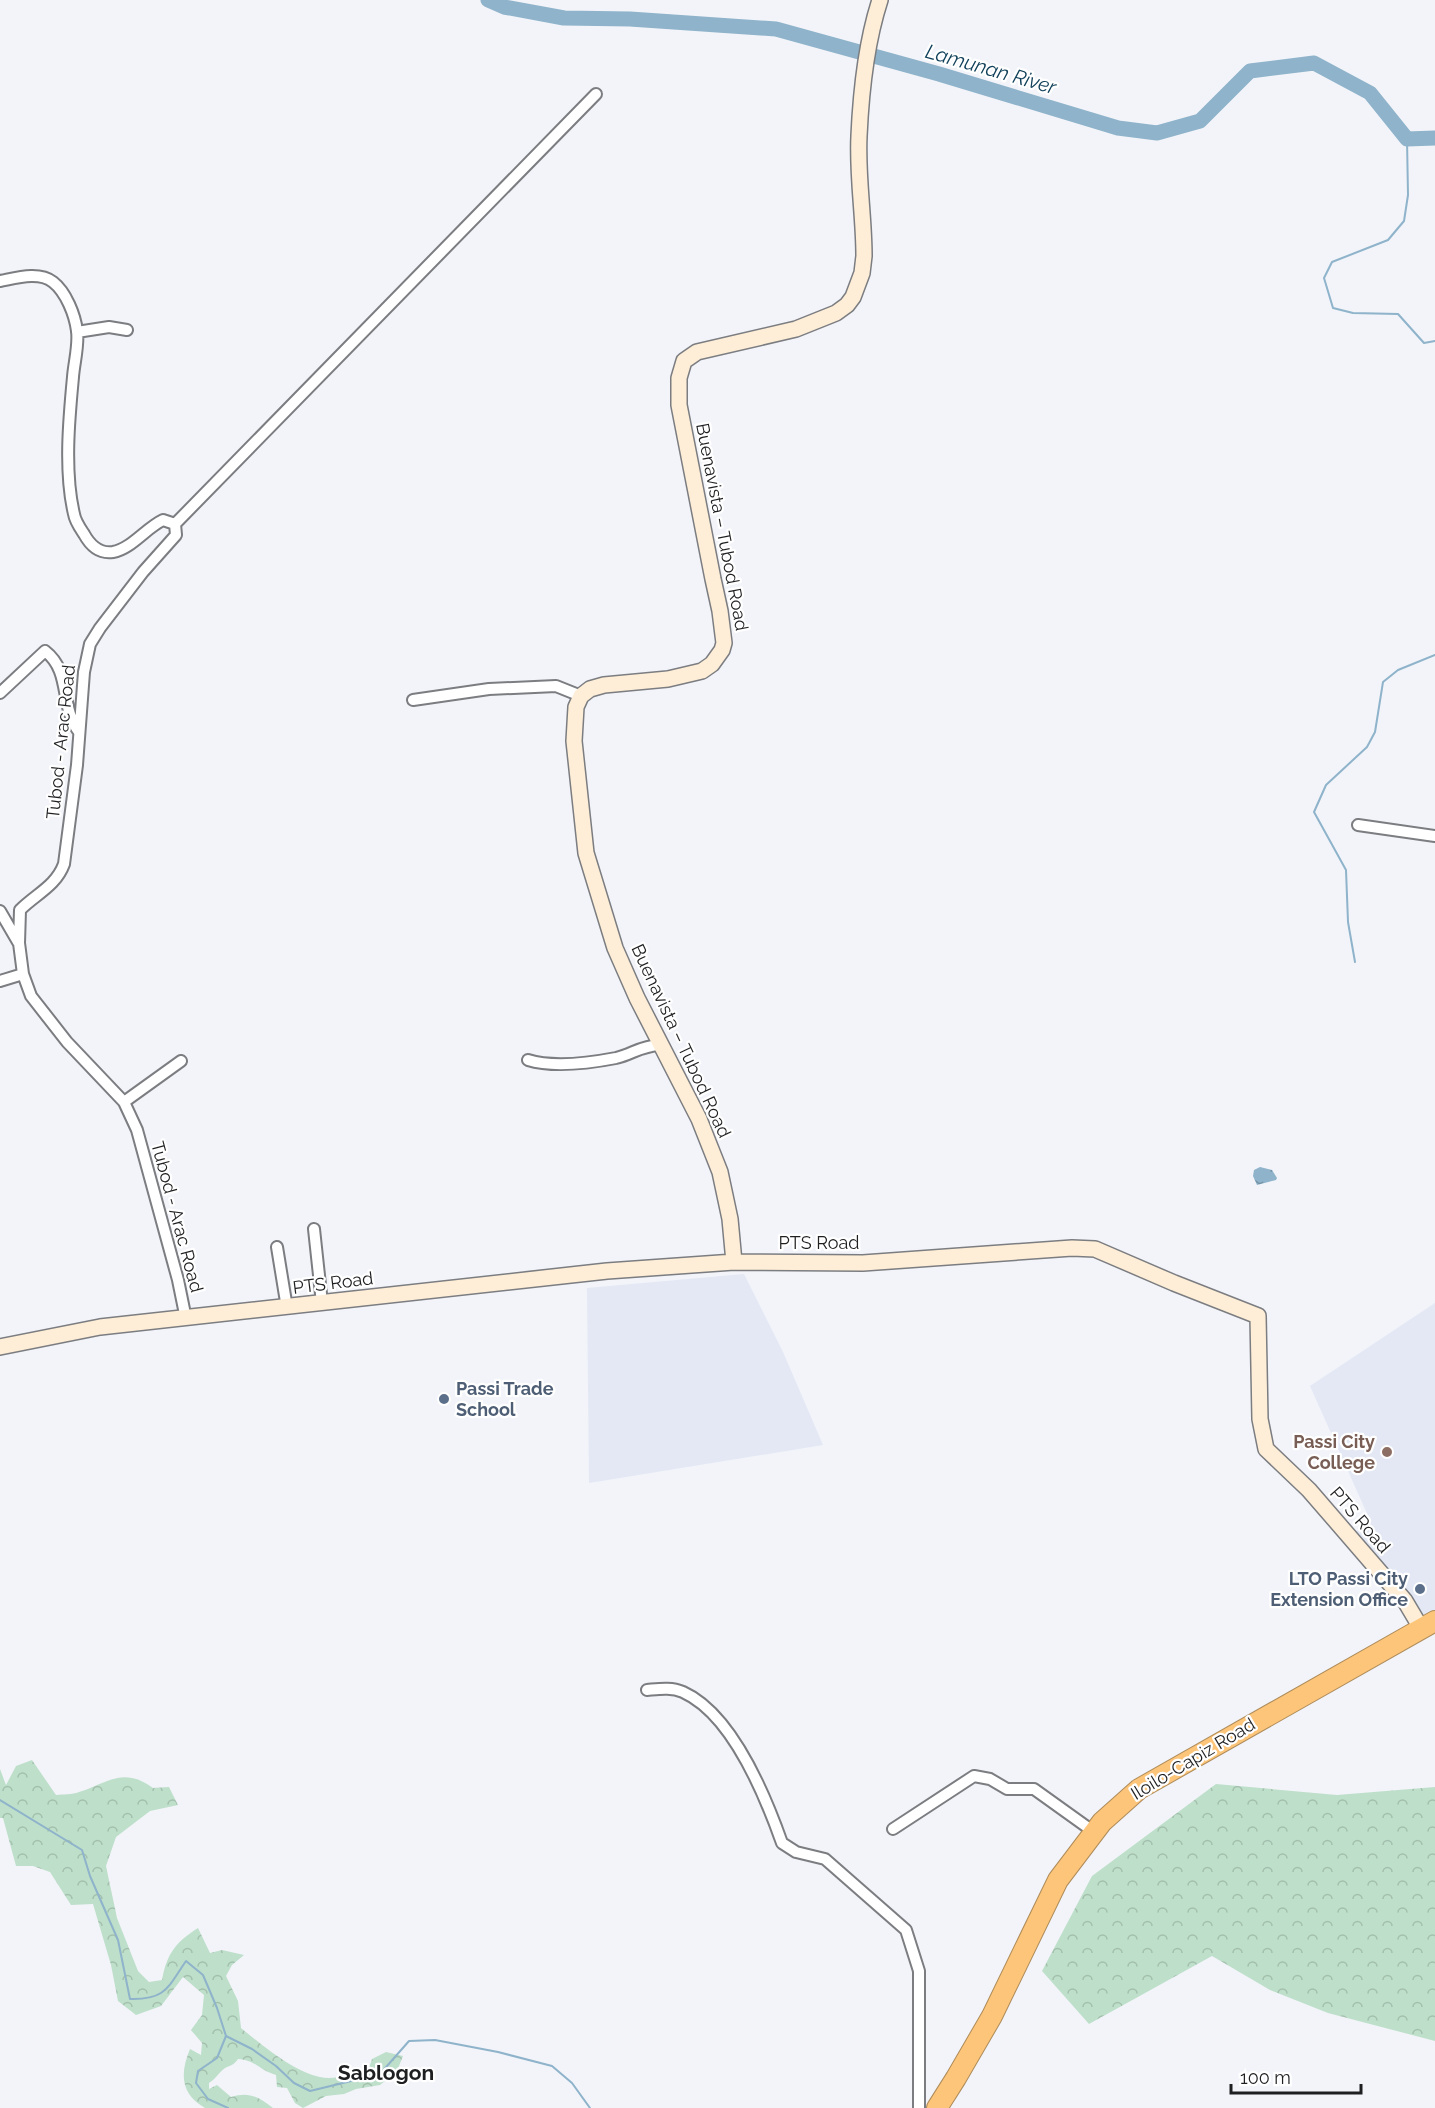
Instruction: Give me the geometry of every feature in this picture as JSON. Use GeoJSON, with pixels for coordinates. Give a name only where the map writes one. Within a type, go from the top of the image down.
{"type":"FeatureCollection","features":[{"type":"Feature","properties":{"kind":"highway","name":"Iloilo-Capiz Road"},"geometry":{"type":"LineString","coordinates":[[937,2108],[992,2016],[1058,1880],[1102,1822],[1139,1789],[1428,1625]]}},
{"type":"Feature","properties":{"kind":"main road","name":"Buenavista – Tubod Road"},"geometry":{"type":"LineString","coordinates":[[734,1262],[730,1219],[720,1172],[699,1119],[660,1045],[615,948],[586,853],[574,741],[576,707],[581,696],[590,689],[604,684],[688,675],[702,671],[712,664],[722,650],[724,643],[720,611],[679,405],[680,368],[684,361],[697,352],[767,336],[817,321],[841,309],[853,297],[862,273],[864,256],[859,137],[866,64],[879,2]]}},
{"type":"Feature","properties":{"kind":"main road","name":"PTS Road"},"geometry":{"type":"LineString","coordinates":[[0,1347],[100,1327],[607,1271],[734,1262],[863,1263],[1072,1248],[1095,1249],[1258,1316],[1260,1419],[1266,1449],[1309,1490],[1428,1625]]}},
{"type":"Feature","properties":{"kind":"street","name":"Tubod - Arac Road"},"geometry":{"type":"LineString","coordinates":[[186,1319],[142,1144],[130,1114],[123,1102],[67,1042],[31,996],[23,974],[19,943],[20,910],[50,886],[64,864],[77,765],[84,672],[90,644],[143,572],[176,535],[175,524],[596,94]]}},
{"type":"Feature","properties":{"kind":"street"},"geometry":{"type":"LineString","coordinates":[[0,281],[33,276],[52,281],[62,292],[77,332],[69,436],[69,488],[74,516],[89,543],[101,552],[114,552],[127,545],[152,525],[163,520],[175,524]]}},
{"type":"Feature","properties":{"kind":"street"},"geometry":{"type":"LineString","coordinates":[[77,332],[109,327],[127,330]]}},
{"type":"Feature","properties":{"kind":"street"},"geometry":{"type":"LineString","coordinates":[[0,693],[45,651],[60,667],[69,714],[79,732]]}},
{"type":"Feature","properties":{"kind":"street"},"geometry":{"type":"LineString","coordinates":[[413,700],[489,689],[556,686],[581,696]]}},
{"type":"Feature","properties":{"kind":"street"},"geometry":{"type":"LineString","coordinates":[[1358,825],[1435,836]]}},
{"type":"Feature","properties":{"kind":"street"},"geometry":{"type":"LineString","coordinates":[[0,911],[19,943]]}},
{"type":"Feature","properties":{"kind":"street"},"geometry":{"type":"LineString","coordinates":[[0,981],[23,974]]}},
{"type":"Feature","properties":{"kind":"street"},"geometry":{"type":"LineString","coordinates":[[528,1060],[556,1065],[617,1058],[644,1046],[660,1045]]}},
{"type":"Feature","properties":{"kind":"street"},"geometry":{"type":"LineString","coordinates":[[123,1102],[182,1061]]}},
{"type":"Feature","properties":{"kind":"street"},"geometry":{"type":"LineString","coordinates":[[314,1229],[322,1303]]}},
{"type":"Feature","properties":{"kind":"street"},"geometry":{"type":"LineString","coordinates":[[278,1247],[287,1308]]}},
{"type":"Feature","properties":{"kind":"street"},"geometry":{"type":"LineString","coordinates":[[647,1690],[667,1688],[683,1692],[700,1704],[728,1730],[765,1802],[782,1843],[796,1852],[825,1859],[906,1930],[918,1971],[919,2108]]}},
{"type":"Feature","properties":{"kind":"street"},"geometry":{"type":"LineString","coordinates":[[893,1829],[974,1776],[990,1779],[1007,1789],[1034,1789],[1094,1832]]}},
{"type":"Feature","properties":{"kind":"shaded area"},"geometry":{"type":"Polygon","coordinates":[[[744,1274],[783,1352],[823,1445],[589,1483],[587,1288],[744,1274]]]}},
{"type":"Feature","properties":{"kind":"shaded area","name":"Passi City College"},"geometry":{"type":"Polygon","coordinates":[[[1435,1303],[1435,1619],[1427,1622],[1354,1534],[1369,1518],[1310,1386],[1435,1303]]]}},
{"type":"Feature","properties":{"kind":"green space"},"geometry":{"type":"Polygon","coordinates":[[[32,1760],[56,1795],[76,1793],[124,1777],[142,1781],[153,1788],[169,1787],[178,1805],[150,1811],[116,1837],[106,1866],[117,1918],[138,1971],[149,1982],[162,1980],[170,1955],[178,1943],[198,1928],[210,1953],[222,1950],[244,1955],[232,1965],[226,1976],[238,2001],[241,2028],[270,2051],[294,2067],[318,2077],[339,2077],[369,2068],[372,2059],[386,2052],[403,2056],[397,2071],[380,2085],[326,2096],[303,2108],[295,2103],[287,2088],[277,2087],[276,2075],[249,2061],[238,2059],[209,2083],[209,2089],[217,2085],[231,2097],[254,2096],[273,2108],[205,2108],[197,2102],[187,2090],[184,2075],[190,2049],[201,2055],[202,2043],[191,2030],[202,2015],[204,1995],[183,1977],[161,2006],[136,2015],[118,2001],[111,1965],[93,1904],[71,1905],[50,1872],[33,1866],[16,1866],[3,1818],[0,1818],[0,1769],[6,1785],[16,1766],[32,1760]]]}},
{"type":"Feature","properties":{"kind":"green space"},"geometry":{"type":"Polygon","coordinates":[[[1216,1784],[1337,1795],[1435,1787],[1435,2041],[1328,2013],[1270,1990],[1212,1956],[1089,2024],[1042,1971],[1092,1876],[1216,1784]]]}},
{"type":"Feature","properties":{"kind":"water"},"geometry":{"type":"Polygon","coordinates":[[[1260,1167],[1272,1170],[1276,1180],[1257,1185],[1253,1176],[1254,1170],[1260,1167]]]}},
{"type":"Feature","properties":{"kind":"waterway","name":"Lamunan River"},"geometry":{"type":"LineString","coordinates":[[488,0],[504,7],[564,18],[630,19],[776,29],[939,74],[1118,128],[1157,133],[1200,121],[1250,71],[1314,63],[1370,93],[1407,139],[1435,138]]}},
{"type":"Feature","properties":{"kind":"waterway"},"geometry":{"type":"LineString","coordinates":[[1407,139],[1408,195],[1404,221],[1388,240],[1332,262],[1324,278],[1333,308],[1353,313],[1398,314],[1424,343],[1435,341]]}},
{"type":"Feature","properties":{"kind":"waterway"},"geometry":{"type":"LineString","coordinates":[[1355,962],[1348,922],[1346,870],[1314,812],[1326,785],[1367,747],[1375,732],[1383,682],[1398,670],[1435,655]]}},
{"type":"Feature","properties":{"kind":"waterway"},"geometry":{"type":"LineString","coordinates":[[0,1800],[82,1850],[90,1876],[118,1940],[130,1999],[151,1997],[165,1990],[186,1961],[203,1975],[226,2036],[217,2058],[198,2071],[196,2083],[208,2099],[228,2108]]}},
{"type":"Feature","properties":{"kind":"waterway"},"geometry":{"type":"LineString","coordinates":[[226,2036],[252,2049],[276,2066],[294,2083],[310,2091],[380,2074],[409,2041],[435,2040],[498,2052],[552,2066],[572,2083],[590,2108]]}},
{"type":"Feature","properties":{"kind":"place","name":"Passi Trade School"},"geometry":{"type":"Point","coordinates":[444,1399]}},
{"type":"Feature","properties":{"kind":"place","name":"Passi City College"},"geometry":{"type":"Point","coordinates":[1387,1452]}},
{"type":"Feature","properties":{"kind":"place","name":"LTO Passi City Extension Office"},"geometry":{"type":"Point","coordinates":[1420,1589]}},
{"type":"Feature","properties":{"kind":"district","name":"Sablogon"},"geometry":{"type":"Point","coordinates":[386,2073]}}]}
